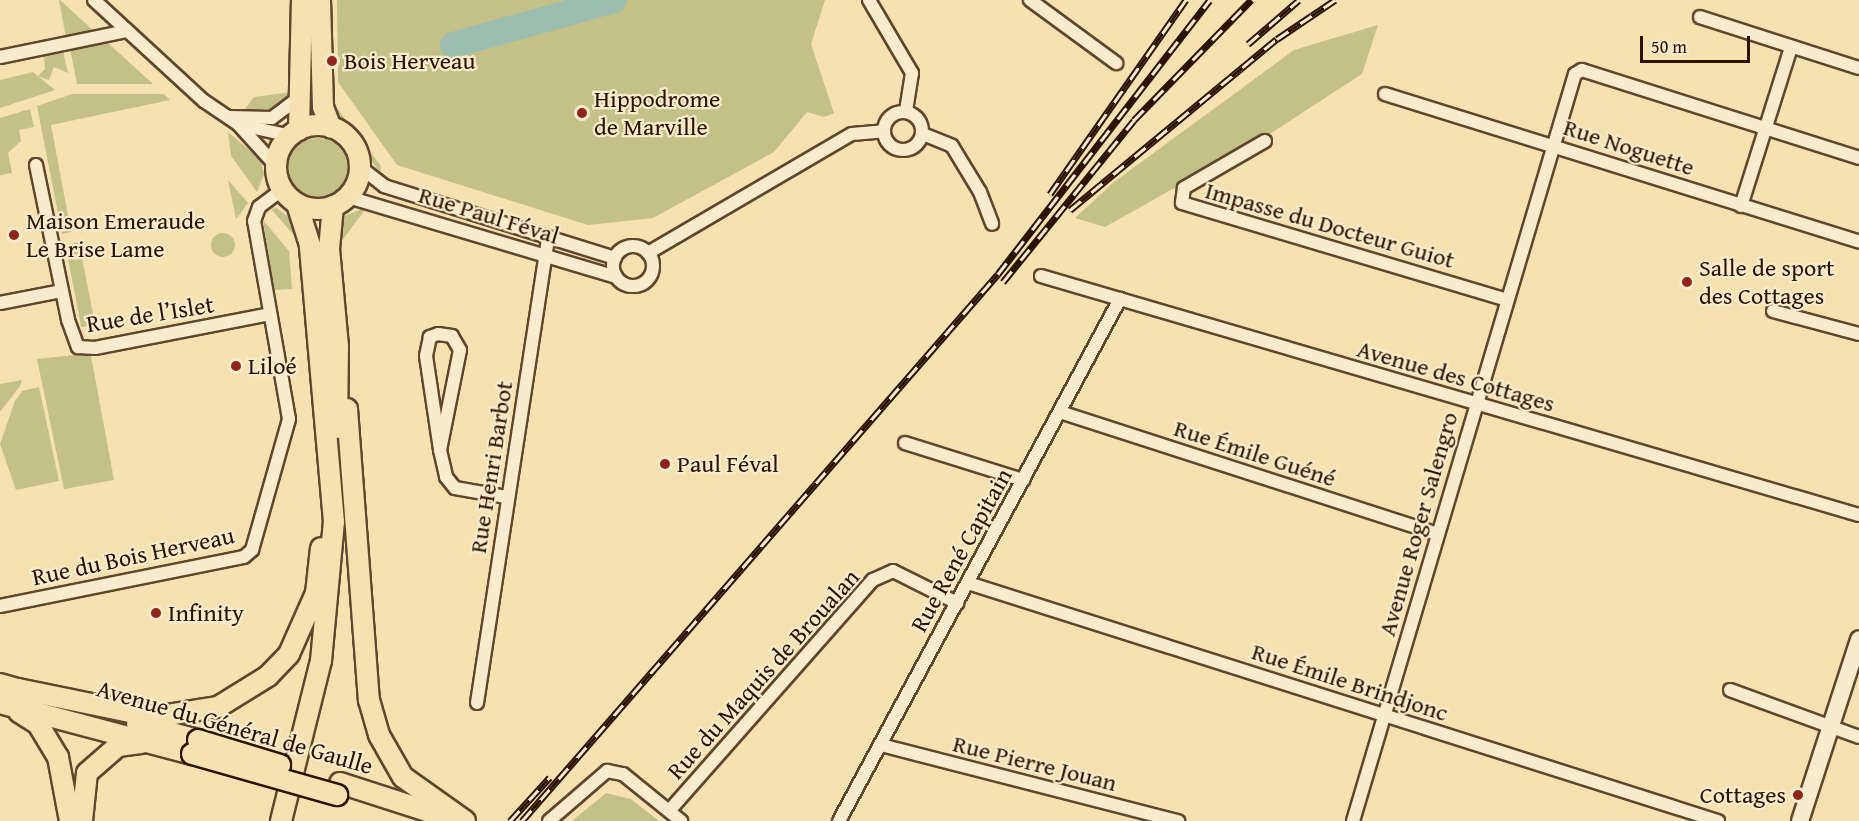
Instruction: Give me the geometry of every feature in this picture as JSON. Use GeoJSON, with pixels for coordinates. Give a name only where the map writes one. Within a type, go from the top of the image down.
{"type":"FeatureCollection","features":[{"type":"Feature","properties":{"kind":"main road"},"geometry":{"type":"LineString","coordinates":[[281,821],[313,704],[332,579],[334,522],[323,417],[310,245],[297,204],[283,189],[276,166],[295,133],[303,94],[302,0]]}},
{"type":"Feature","properties":{"kind":"main road"},"geometry":{"type":"LineString","coordinates":[[320,0],[322,107],[331,128],[352,143],[360,167],[341,201],[329,249],[369,700],[379,735],[403,777],[465,821]]}},
{"type":"Feature","properties":{"kind":"main road"},"geometry":{"type":"LineString","coordinates":[[295,133],[331,128]]}},
{"type":"Feature","properties":{"kind":"main road"},"geometry":{"type":"LineString","coordinates":[[297,204],[341,201]]}},
{"type":"Feature","properties":{"kind":"main road"},"geometry":{"type":"LineString","coordinates":[[290,821],[320,707],[339,580],[338,346]]}},
{"type":"Feature","properties":{"kind":"main road"},"geometry":{"type":"LineString","coordinates":[[9,686],[142,716],[184,716],[218,707],[268,676],[289,654],[316,593],[323,417]]}},
{"type":"Feature","properties":{"kind":"main road"},"geometry":{"type":"LineString","coordinates":[[1800,821],[1859,639]]}},
{"type":"Feature","properties":{"kind":"main road","name":"Avenue du Général de Gaulle"},"geometry":{"type":"LineString","coordinates":[[9,686],[195,747],[456,821]]}},
{"type":"Feature","properties":{"kind":"main road"},"geometry":{"type":"LineString","coordinates":[[0,703],[24,714],[47,736],[58,757],[70,821]]}},
{"type":"Feature","properties":{"kind":"main road","name":"Avenue du Général de Gaulle"},"geometry":{"type":"LineString","coordinates":[[0,703],[147,742],[195,747]]}},
{"type":"Feature","properties":{"kind":"main road"},"geometry":{"type":"LineString","coordinates":[[82,821],[81,792],[87,773],[118,746],[147,742]]}},
{"type":"Feature","properties":{"kind":"main road","name":"Avenue du Général de Gaulle"},"geometry":{"type":"LineString","coordinates":[[339,789],[415,821]]}},
{"type":"Feature","properties":{"kind":"street"},"geometry":{"type":"LineString","coordinates":[[94,0],[233,121],[276,166]]}},
{"type":"Feature","properties":{"kind":"street"},"geometry":{"type":"LineString","coordinates":[[869,0],[912,73],[906,112]]}},
{"type":"Feature","properties":{"kind":"street"},"geometry":{"type":"LineString","coordinates":[[1039,3],[1116,63]]}},
{"type":"Feature","properties":{"kind":"street"},"geometry":{"type":"LineString","coordinates":[[1700,17],[1859,68]]}},
{"type":"Feature","properties":{"kind":"street"},"geometry":{"type":"LineString","coordinates":[[0,57],[127,31]]}},
{"type":"Feature","properties":{"kind":"street"},"geometry":{"type":"LineString","coordinates":[[1741,206],[1791,47]]}},
{"type":"Feature","properties":{"kind":"street","name":"Avenue Roger Salengro"},"geometry":{"type":"LineString","coordinates":[[1353,821],[1568,86],[1582,70],[1765,127]]}},
{"type":"Feature","properties":{"kind":"street"},"geometry":{"type":"LineString","coordinates":[[233,121],[272,118],[303,94]]}},
{"type":"Feature","properties":{"kind":"street","name":"Rue Noguette"},"geometry":{"type":"LineString","coordinates":[[1385,94],[1859,242]]}},
{"type":"Feature","properties":{"kind":"street"},"geometry":{"type":"LineString","coordinates":[[906,112],[918,118],[923,134],[916,146],[899,150],[888,142],[884,131],[893,114],[906,112]]}},
{"type":"Feature","properties":{"kind":"street"},"geometry":{"type":"LineString","coordinates":[[233,121],[295,133]]}},
{"type":"Feature","properties":{"kind":"street"},"geometry":{"type":"LineString","coordinates":[[1765,127],[1859,158]]}},
{"type":"Feature","properties":{"kind":"street"},"geometry":{"type":"LineString","coordinates":[[648,253],[852,134],[884,131]]}},
{"type":"Feature","properties":{"kind":"street"},"geometry":{"type":"LineString","coordinates":[[923,134],[952,146],[980,192],[992,224]]}},
{"type":"Feature","properties":{"kind":"street","name":"Impasse du Docteur Guiot"},"geometry":{"type":"LineString","coordinates":[[1265,141],[1184,188],[1182,203],[1505,298]]}},
{"type":"Feature","properties":{"kind":"street","name":"Rue de l’Islet"},"geometry":{"type":"LineString","coordinates":[[36,165],[71,336],[88,350],[270,314]]}},
{"type":"Feature","properties":{"kind":"street","name":"Rue Paul Féval"},"geometry":{"type":"LineString","coordinates":[[360,167],[384,186],[615,258]]}},
{"type":"Feature","properties":{"kind":"street","name":"Rue du Bois Herveau"},"geometry":{"type":"LineString","coordinates":[[0,606],[248,554],[289,419],[254,221],[259,207],[283,189]]}},
{"type":"Feature","properties":{"kind":"street","name":"Rue Paul Féval"},"geometry":{"type":"LineString","coordinates":[[341,201],[616,277]]}},
{"type":"Feature","properties":{"kind":"street","name":"Rue Henri Barbot"},"geometry":{"type":"LineString","coordinates":[[477,703],[506,497],[548,238]]}},
{"type":"Feature","properties":{"kind":"street"},"geometry":{"type":"LineString","coordinates":[[630,246],[648,253],[653,268],[644,283],[626,285],[616,277],[615,258],[630,246]]}},
{"type":"Feature","properties":{"kind":"street","name":"Avenue des Cottages"},"geometry":{"type":"LineString","coordinates":[[1041,276],[1859,515]]}},
{"type":"Feature","properties":{"kind":"street"},"geometry":{"type":"LineString","coordinates":[[0,303],[61,291]]}},
{"type":"Feature","properties":{"kind":"street","name":"Rue René Capitain"},"geometry":{"type":"LineString","coordinates":[[839,821],[1120,299]]}},
{"type":"Feature","properties":{"kind":"street"},"geometry":{"type":"LineString","coordinates":[[1773,311],[1859,334]]}},
{"type":"Feature","properties":{"kind":"street"},"geometry":{"type":"LineString","coordinates":[[440,450],[460,350],[452,336],[438,334],[430,337],[426,356],[440,450],[446,477],[455,488],[506,497]]}},
{"type":"Feature","properties":{"kind":"street","name":"Rue Émile Guéné"},"geometry":{"type":"LineString","coordinates":[[1060,412],[1438,534]]}},
{"type":"Feature","properties":{"kind":"street"},"geometry":{"type":"LineString","coordinates":[[905,443],[1023,480]]}},
{"type":"Feature","properties":{"kind":"street","name":"Rue du Maquis de Broualan"},"geometry":{"type":"LineString","coordinates":[[669,811],[873,580],[893,571],[957,603]]}},
{"type":"Feature","properties":{"kind":"street","name":"Rue Émile Brindjonc"},"geometry":{"type":"LineString","coordinates":[[968,583],[1718,821]]}},
{"type":"Feature","properties":{"kind":"street"},"geometry":{"type":"LineString","coordinates":[[1730,690],[1859,737]]}},
{"type":"Feature","properties":{"kind":"street","name":"Rue Pierre Jouan"},"geometry":{"type":"LineString","coordinates":[[881,745],[1178,821]]}},
{"type":"Feature","properties":{"kind":"street"},"geometry":{"type":"LineString","coordinates":[[549,821],[607,771],[623,774],[681,821]]}},
{"type":"Feature","properties":{"kind":"shaded area"},"geometry":{"type":"Polygon","coordinates":[[[60,0],[95,32],[66,38],[60,0]]]}},
{"type":"Feature","properties":{"kind":"shaded area","name":"Hippodrome de Marville"},"geometry":{"type":"Polygon","coordinates":[[[337,0],[825,0],[811,44],[834,113],[824,117],[807,112],[774,152],[653,218],[588,225],[397,165],[338,82],[337,0]]]}},
{"type":"Feature","properties":{"kind":"shaded area"},"geometry":{"type":"Polygon","coordinates":[[[1378,25],[1362,74],[1265,137],[1105,227],[1075,218],[1114,182],[1294,50],[1378,25]]]}},
{"type":"Feature","properties":{"kind":"shaded area"},"geometry":{"type":"Polygon","coordinates":[[[107,42],[153,84],[77,84],[70,49],[107,42]]]}},
{"type":"Feature","properties":{"kind":"shaded area"},"geometry":{"type":"Polygon","coordinates":[[[63,51],[68,73],[54,67],[49,80],[38,76],[45,69],[44,55],[63,51]]]}},
{"type":"Feature","properties":{"kind":"shaded area"},"geometry":{"type":"Polygon","coordinates":[[[33,72],[55,90],[0,108],[0,80],[33,72]]]}},
{"type":"Feature","properties":{"kind":"shaded area"},"geometry":{"type":"Polygon","coordinates":[[[293,92],[274,110],[243,112],[254,97],[293,92]]]}},
{"type":"Feature","properties":{"kind":"shaded area"},"geometry":{"type":"Polygon","coordinates":[[[72,94],[164,94],[170,100],[51,125],[71,232],[62,234],[37,106],[72,94]]]}},
{"type":"Feature","properties":{"kind":"shaded area"},"geometry":{"type":"Polygon","coordinates":[[[332,102],[381,166],[380,172],[340,122],[332,102]]]}},
{"type":"Feature","properties":{"kind":"shaded area"},"geometry":{"type":"Polygon","coordinates":[[[30,109],[34,127],[19,130],[21,141],[8,153],[12,173],[0,175],[0,118],[30,109]]]}},
{"type":"Feature","properties":{"kind":"shaded area"},"geometry":{"type":"Polygon","coordinates":[[[228,132],[261,160],[264,174],[257,192],[231,156],[228,132]]]}},
{"type":"Feature","properties":{"kind":"shaded area"},"geometry":{"type":"Polygon","coordinates":[[[317,138],[329,140],[339,147],[346,157],[348,169],[346,181],[339,191],[329,198],[317,200],[305,198],[295,191],[288,181],[286,169],[288,157],[295,147],[305,140],[317,138]]]}},
{"type":"Feature","properties":{"kind":"shaded area"},"geometry":{"type":"Polygon","coordinates":[[[228,180],[248,203],[236,219],[228,180]]]}},
{"type":"Feature","properties":{"kind":"shaded area"},"geometry":{"type":"Polygon","coordinates":[[[367,207],[341,242],[338,242],[342,217],[367,207]]]}},
{"type":"Feature","properties":{"kind":"shaded area"},"geometry":{"type":"Polygon","coordinates":[[[277,208],[291,219],[299,241],[271,209],[277,208]]]}},
{"type":"Feature","properties":{"kind":"shaded area"},"geometry":{"type":"Polygon","coordinates":[[[263,220],[289,251],[292,289],[274,290],[263,220]]]}},
{"type":"Feature","properties":{"kind":"shaded area"},"geometry":{"type":"Polygon","coordinates":[[[223,233],[232,236],[235,245],[232,254],[223,257],[214,254],[211,245],[214,236],[223,233]]]}},
{"type":"Feature","properties":{"kind":"shaded area"},"geometry":{"type":"Polygon","coordinates":[[[79,242],[95,324],[81,327],[65,245],[79,242]]]}},
{"type":"Feature","properties":{"kind":"shaded area"},"geometry":{"type":"Polygon","coordinates":[[[75,355],[91,356],[114,480],[64,489],[37,359],[75,355]]]}},
{"type":"Feature","properties":{"kind":"shaded area"},"geometry":{"type":"Polygon","coordinates":[[[22,380],[20,386],[0,412],[0,384],[22,380]]]}},
{"type":"Feature","properties":{"kind":"shaded area"},"geometry":{"type":"Polygon","coordinates":[[[39,387],[59,481],[16,490],[0,444],[15,401],[22,391],[39,387]]]}},
{"type":"Feature","properties":{"kind":"shaded area"},"geometry":{"type":"Polygon","coordinates":[[[606,793],[631,799],[659,821],[572,821],[606,793]]]}},
{"type":"Feature","properties":{"kind":"waterway"},"geometry":{"type":"LineString","coordinates":[[453,45],[614,0]]}},
{"type":"Feature","properties":{"kind":"railway"},"geometry":{"type":"LineString","coordinates":[[1050,194],[1186,0]]}},
{"type":"Feature","properties":{"kind":"railway"},"geometry":{"type":"LineString","coordinates":[[522,821],[998,274],[1210,0]]}},
{"type":"Feature","properties":{"kind":"railway"},"geometry":{"type":"LineString","coordinates":[[1003,282],[1134,120],[1251,0]]}},
{"type":"Feature","properties":{"kind":"railway"},"geometry":{"type":"LineString","coordinates":[[1248,44],[1299,0]]}},
{"type":"Feature","properties":{"kind":"railway"},"geometry":{"type":"LineString","coordinates":[[1070,210],[1277,39],[1335,0]]}},
{"type":"Feature","properties":{"kind":"railway"},"geometry":{"type":"LineString","coordinates":[[510,821],[550,777]]}},
{"type":"Feature","properties":{"kind":"place","name":"Bois Herveau"},"geometry":{"type":"Point","coordinates":[332,61]}},
{"type":"Feature","properties":{"kind":"place","name":"Hippodrome de Marville"},"geometry":{"type":"Point","coordinates":[582,113]}},
{"type":"Feature","properties":{"kind":"place","name":"Maison Emeraude Le Brise Lame"},"geometry":{"type":"Point","coordinates":[14,235]}},
{"type":"Feature","properties":{"kind":"place","name":"Salle de sport des Cottages"},"geometry":{"type":"Point","coordinates":[1687,282]}},
{"type":"Feature","properties":{"kind":"place","name":"Liloé"},"geometry":{"type":"Point","coordinates":[236,366]}},
{"type":"Feature","properties":{"kind":"place","name":"Paul Féval"},"geometry":{"type":"Point","coordinates":[665,464]}},
{"type":"Feature","properties":{"kind":"place","name":"Infinity"},"geometry":{"type":"Point","coordinates":[156,613]}},
{"type":"Feature","properties":{"kind":"place","name":"Cottages"},"geometry":{"type":"Point","coordinates":[1798,795]}}]}
